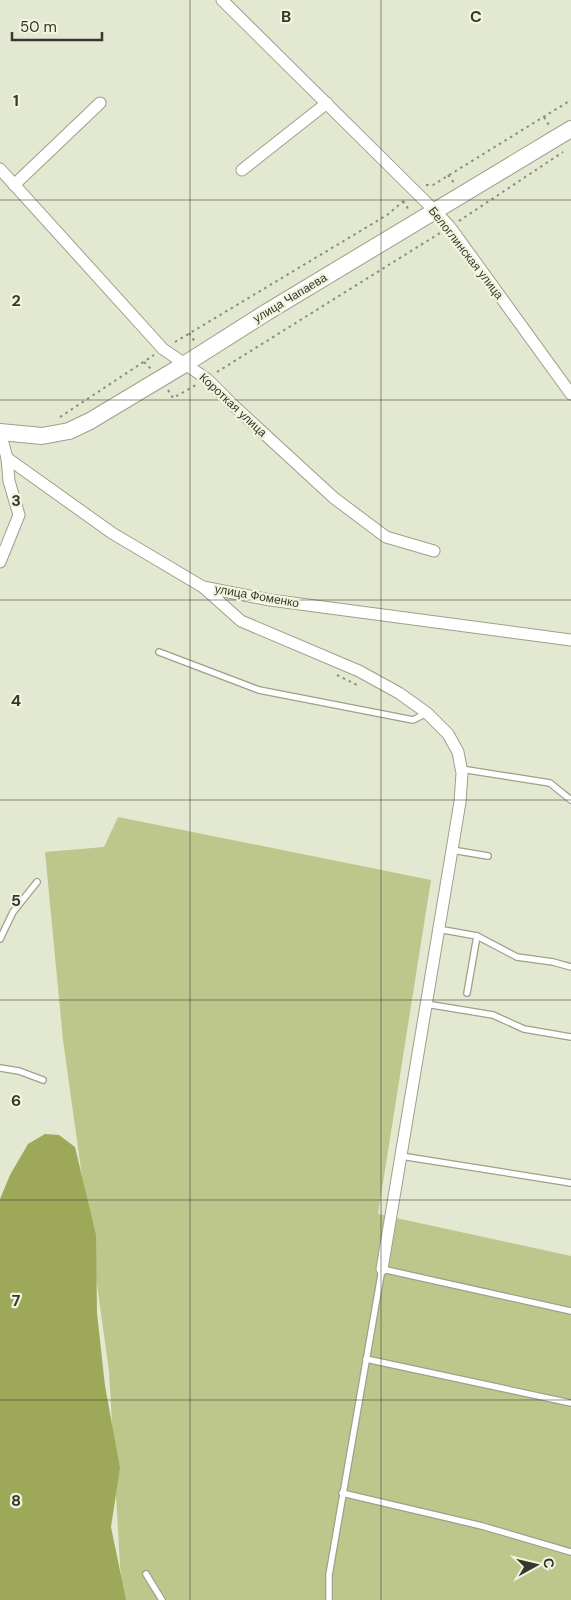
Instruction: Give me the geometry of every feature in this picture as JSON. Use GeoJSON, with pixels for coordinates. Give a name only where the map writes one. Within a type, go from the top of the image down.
{"type":"FeatureCollection","features":[{"type":"Feature","properties":{"kind":"main road","name":"улица Чапаева"},"geometry":{"type":"LineString","coordinates":[[0,432],[42,436],[69,431],[90,421],[571,129]]}},
{"type":"Feature","properties":{"kind":"street","name":"Белоглинская улица"},"geometry":{"type":"LineString","coordinates":[[222,0],[416,191],[450,227],[571,394]]}},
{"type":"Feature","properties":{"kind":"street"},"geometry":{"type":"LineString","coordinates":[[14,184],[100,103]]}},
{"type":"Feature","properties":{"kind":"street"},"geometry":{"type":"LineString","coordinates":[[242,170],[327,103]]}},
{"type":"Feature","properties":{"kind":"street","name":"Короткая улица"},"geometry":{"type":"LineString","coordinates":[[0,169],[163,349],[207,379],[334,498],[386,537],[434,551]]}},
{"type":"Feature","properties":{"kind":"street"},"geometry":{"type":"LineString","coordinates":[[0,432],[7,458],[9,481],[19,515],[0,562]]}},
{"type":"Feature","properties":{"kind":"street","name":"улица Фоменко"},"geometry":{"type":"LineString","coordinates":[[7,458],[112,533],[203,587],[270,600],[571,640]]}},
{"type":"Feature","properties":{"kind":"street"},"geometry":{"type":"LineString","coordinates":[[203,587],[241,621],[359,671],[399,693],[427,713],[448,734],[458,752],[461,769],[460,802],[382,1269]]}},
{"type":"Feature","properties":{"kind":"lane"},"geometry":{"type":"LineString","coordinates":[[159,652],[259,690],[413,720],[427,713]]}},
{"type":"Feature","properties":{"kind":"lane"},"geometry":{"type":"LineString","coordinates":[[461,769],[550,783],[571,800]]}},
{"type":"Feature","properties":{"kind":"lane"},"geometry":{"type":"LineString","coordinates":[[452,850],[488,856]]}},
{"type":"Feature","properties":{"kind":"lane"},"geometry":{"type":"LineString","coordinates":[[0,940],[14,912],[37,882]]}},
{"type":"Feature","properties":{"kind":"lane"},"geometry":{"type":"LineString","coordinates":[[438,929],[477,936],[517,957],[553,962],[571,967]]}},
{"type":"Feature","properties":{"kind":"lane"},"geometry":{"type":"LineString","coordinates":[[468,993],[477,936]]}},
{"type":"Feature","properties":{"kind":"lane"},"geometry":{"type":"LineString","coordinates":[[426,1004],[493,1015],[524,1029],[571,1037]]}},
{"type":"Feature","properties":{"kind":"lane"},"geometry":{"type":"LineString","coordinates":[[0,1068],[19,1071],[43,1080]]}},
{"type":"Feature","properties":{"kind":"lane"},"geometry":{"type":"LineString","coordinates":[[401,1156],[571,1183]]}},
{"type":"Feature","properties":{"kind":"lane"},"geometry":{"type":"LineString","coordinates":[[329,1600],[329,1575],[382,1269],[571,1311]]}},
{"type":"Feature","properties":{"kind":"lane"},"geometry":{"type":"LineString","coordinates":[[366,1359],[571,1403]]}},
{"type":"Feature","properties":{"kind":"lane"},"geometry":{"type":"LineString","coordinates":[[342,1494],[482,1526],[571,1552]]}},
{"type":"Feature","properties":{"kind":"lane"},"geometry":{"type":"LineString","coordinates":[[146,1574],[162,1600]]}},
{"type":"Feature","properties":{"kind":"path"},"geometry":{"type":"LineString","coordinates":[[58,419],[163,349],[387,215],[423,185],[433,185],[571,100]]}},
{"type":"Feature","properties":{"kind":"path"},"geometry":{"type":"LineString","coordinates":[[144,362],[174,398],[450,227],[564,151]]}},
{"type":"Feature","properties":{"kind":"green space"},"geometry":{"type":"Polygon","coordinates":[[[118,817],[431,880],[378,1214],[571,1256],[571,1600],[122,1600],[109,1371],[63,1040],[45,852],[104,847],[118,817]]]}},
{"type":"Feature","properties":{"kind":"green space"},"geometry":{"type":"Polygon","coordinates":[[[45,1134],[59,1135],[75,1147],[96,1235],[97,1313],[105,1386],[120,1468],[111,1527],[126,1600],[0,1600],[0,1199],[10,1175],[28,1144],[45,1134]]]}}]}
